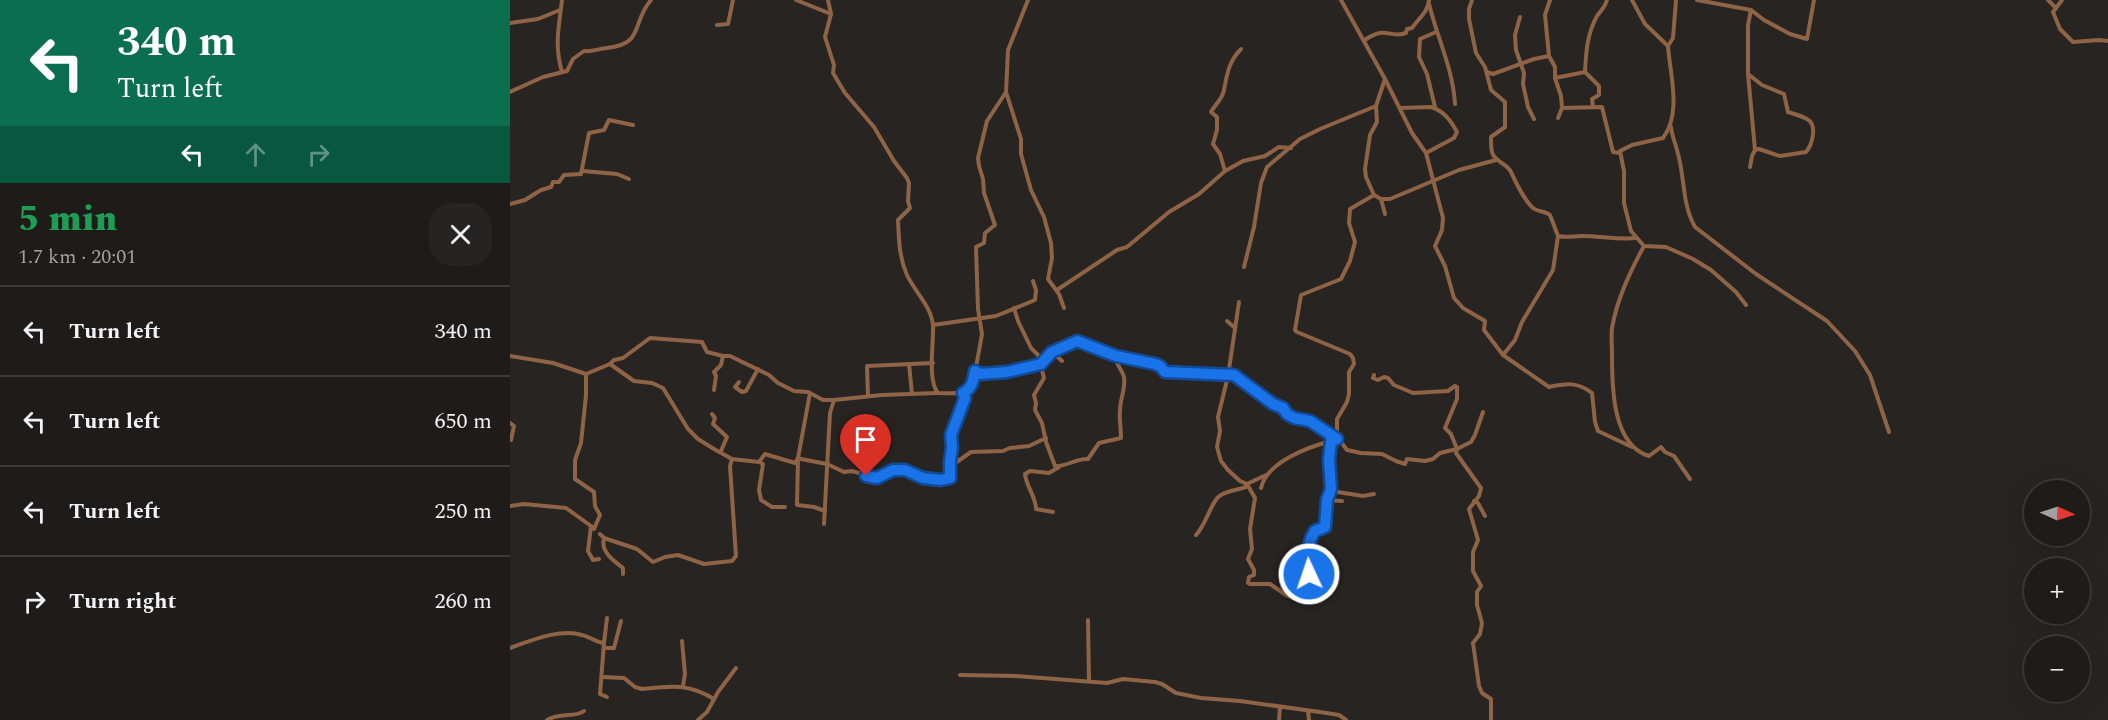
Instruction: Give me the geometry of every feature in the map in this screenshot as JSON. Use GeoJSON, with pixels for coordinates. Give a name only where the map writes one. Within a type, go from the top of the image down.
{"type":"FeatureCollection","features":[{"type":"Feature","properties":{"kind":"street"},"geometry":{"type":"LineString","coordinates":[[562,0],[557,34],[558,56],[562,72]]}},
{"type":"Feature","properties":{"kind":"street"},"geometry":{"type":"LineString","coordinates":[[510,92],[543,77],[567,71],[573,59],[584,51],[618,48],[628,42],[636,32],[646,6],[651,0]]}},
{"type":"Feature","properties":{"kind":"street"},"geometry":{"type":"LineString","coordinates":[[717,25],[728,24],[733,0]]}},
{"type":"Feature","properties":{"kind":"street"},"geometry":{"type":"LineString","coordinates":[[796,0],[831,14]]}},
{"type":"Feature","properties":{"kind":"street"},"geometry":{"type":"LineString","coordinates":[[828,0],[831,14],[825,37],[834,65],[833,73],[874,127],[909,183],[910,208],[898,220],[899,254],[913,285],[930,311],[933,325],[932,381],[938,393]]}},
{"type":"Feature","properties":{"kind":"street"},"geometry":{"type":"LineString","coordinates":[[1028,0],[1008,50],[1006,92],[1031,190],[1044,217],[1051,243],[1052,258],[1048,279],[1057,290],[1064,308]]}},
{"type":"Feature","properties":{"kind":"street"},"geometry":{"type":"LineString","coordinates":[[1341,0],[1386,79],[1412,133],[1426,153],[1443,218],[1442,230],[1435,246],[1454,298],[1463,308],[1485,321],[1484,330],[1503,355],[1548,387],[1569,383],[1586,388],[1592,393],[1598,431],[1649,456],[1661,447],[1665,452],[1674,456],[1690,478]]}},
{"type":"Feature","properties":{"kind":"street"},"geometry":{"type":"LineString","coordinates":[[1472,0],[1469,13],[1474,46],[1478,58],[1483,62],[1487,71],[1491,90],[1505,102],[1504,127],[1491,137],[1492,152],[1496,160],[1510,171],[1512,178],[1518,183],[1523,195],[1533,208],[1550,215],[1558,236],[1553,270],[1522,321],[1515,340],[1503,355]]}},
{"type":"Feature","properties":{"kind":"street"},"geometry":{"type":"LineString","coordinates":[[1550,0],[1545,15],[1549,56],[1555,67],[1555,78],[1561,96],[1562,108],[1558,118]]}},
{"type":"Feature","properties":{"kind":"street"},"geometry":{"type":"LineString","coordinates":[[1593,106],[1592,99],[1599,95],[1599,86],[1586,72],[1588,52],[1586,40],[1606,0]]}},
{"type":"Feature","properties":{"kind":"street"},"geometry":{"type":"LineString","coordinates":[[1632,0],[1645,24],[1668,46]]}},
{"type":"Feature","properties":{"kind":"street"},"geometry":{"type":"LineString","coordinates":[[1620,153],[1632,145],[1663,138],[1667,133],[1674,100],[1668,46],[1673,38],[1676,0]]}},
{"type":"Feature","properties":{"kind":"street"},"geometry":{"type":"LineString","coordinates":[[1697,0],[1751,10],[1790,34],[1807,39],[1814,0]]}},
{"type":"Feature","properties":{"kind":"street"},"geometry":{"type":"LineString","coordinates":[[2048,0],[2056,8]]}},
{"type":"Feature","properties":{"kind":"street"},"geometry":{"type":"LineString","coordinates":[[2062,0],[2053,12],[2060,29],[2073,42],[2108,41]]}},
{"type":"Feature","properties":{"kind":"street"},"geometry":{"type":"LineString","coordinates":[[1365,40],[1375,33],[1400,35],[1406,33],[1407,29],[1412,28],[1422,17],[1429,2]]}},
{"type":"Feature","properties":{"kind":"street"},"geometry":{"type":"LineString","coordinates":[[1429,2],[1436,32],[1445,51],[1455,91],[1455,104]]}},
{"type":"Feature","properties":{"kind":"street"},"geometry":{"type":"LineString","coordinates":[[510,23],[538,19],[561,10]]}},
{"type":"Feature","properties":{"kind":"street"},"geometry":{"type":"LineString","coordinates":[[1750,167],[1755,150],[1748,74],[1748,25],[1751,10]]}},
{"type":"Feature","properties":{"kind":"street"},"geometry":{"type":"LineString","coordinates":[[1520,17],[1515,35],[1516,50],[1524,73],[1523,84],[1528,107],[1534,119]]}},
{"type":"Feature","properties":{"kind":"street"},"geometry":{"type":"LineString","coordinates":[[1436,32],[1420,39],[1418,43],[1419,57],[1429,79],[1428,84],[1436,108]]}},
{"type":"Feature","properties":{"kind":"street"},"geometry":{"type":"LineString","coordinates":[[1226,171],[1220,154],[1213,144],[1217,130],[1217,117],[1211,112],[1224,92],[1224,82],[1229,67],[1235,55],[1241,50]]}},
{"type":"Feature","properties":{"kind":"street"},"geometry":{"type":"LineString","coordinates":[[1487,71],[1493,74],[1533,59],[1549,56]]}},
{"type":"Feature","properties":{"kind":"street"},"geometry":{"type":"LineString","coordinates":[[1555,78],[1586,72]]}},
{"type":"Feature","properties":{"kind":"street"},"geometry":{"type":"LineString","coordinates":[[1748,74],[1762,85],[1784,94],[1788,112],[1807,119],[1811,123],[1813,133],[1812,144],[1803,153],[1780,156],[1759,149],[1755,150]]}},
{"type":"Feature","properties":{"kind":"street"},"geometry":{"type":"LineString","coordinates":[[1386,79],[1376,106],[1377,122],[1370,135],[1365,169],[1374,195],[1381,199],[1390,199],[1480,163],[1496,160]]}},
{"type":"Feature","properties":{"kind":"street"},"geometry":{"type":"LineString","coordinates":[[510,356],[553,363],[586,374],[622,358],[650,338],[702,342],[707,352],[730,356],[770,375],[778,383],[794,392],[810,393],[823,400],[963,393],[973,384],[982,334],[978,309],[975,247],[984,243],[985,233],[995,225],[984,193],[978,158],[987,121],[1006,92]]}},
{"type":"Feature","properties":{"kind":"street"},"geometry":{"type":"LineString","coordinates":[[1244,267],[1256,219],[1261,183],[1267,167],[1300,139],[1376,106]]}},
{"type":"Feature","properties":{"kind":"street"},"geometry":{"type":"LineString","coordinates":[[1400,108],[1426,106],[1436,108],[1450,119],[1456,132],[1454,138],[1426,153]]}},
{"type":"Feature","properties":{"kind":"street"},"geometry":{"type":"LineString","coordinates":[[1562,108],[1602,107],[1610,145],[1613,152],[1620,153]]}},
{"type":"Feature","properties":{"kind":"street"},"geometry":{"type":"LineString","coordinates":[[510,204],[525,200],[551,187],[553,182],[559,182],[564,175],[578,175],[583,171],[589,134],[604,130],[609,120],[633,125]]}},
{"type":"Feature","properties":{"kind":"street"},"geometry":{"type":"LineString","coordinates":[[1670,120],[1689,218],[1695,227],[1756,274],[1827,321],[1856,351],[1870,375],[1889,432]]}},
{"type":"Feature","properties":{"kind":"street"},"geometry":{"type":"LineString","coordinates":[[1057,290],[1117,250],[1126,247],[1169,212],[1199,194],[1226,171],[1243,161],[1265,156],[1279,147],[1291,148]]}},
{"type":"Feature","properties":{"kind":"street"},"geometry":{"type":"LineString","coordinates":[[1620,153],[1624,171],[1624,203],[1631,231],[1636,238],[1644,246],[1666,247],[1694,259],[1711,270],[1746,304]]}},
{"type":"Feature","properties":{"kind":"street"},"geometry":{"type":"LineString","coordinates":[[583,171],[613,174],[629,179]]}},
{"type":"Feature","properties":{"kind":"street"},"geometry":{"type":"LineString","coordinates":[[1337,439],[1336,419],[1347,402],[1349,372],[1354,364],[1353,358],[1350,354],[1297,332],[1295,330],[1297,315],[1301,295],[1341,279],[1350,261],[1355,242],[1349,223],[1350,209],[1374,195]]}},
{"type":"Feature","properties":{"kind":"street"},"geometry":{"type":"LineString","coordinates":[[1381,199],[1384,214]]}},
{"type":"Feature","properties":{"kind":"street"},"geometry":{"type":"LineString","coordinates":[[1558,236],[1565,238],[1583,236],[1636,238]]}},
{"type":"Feature","properties":{"kind":"street"},"geometry":{"type":"LineString","coordinates":[[1632,447],[1624,433],[1614,405],[1612,328],[1627,279],[1644,246]]}},
{"type":"Feature","properties":{"kind":"street"},"geometry":{"type":"LineString","coordinates":[[933,325],[996,316],[1035,300],[1036,290],[1033,281]]}},
{"type":"Feature","properties":{"kind":"street"},"geometry":{"type":"LineString","coordinates":[[1239,303],[1228,376],[1218,417],[1220,431],[1218,454],[1228,470],[1248,485],[1255,498],[1250,529],[1252,549],[1248,559],[1254,570],[1254,574],[1249,577],[1250,584],[1270,584],[1286,595],[1297,599],[1310,589],[1311,583],[1307,567],[1308,545],[1315,531],[1325,527],[1327,500],[1331,491],[1329,460],[1331,441]]}},
{"type":"Feature","properties":{"kind":"street"},"geometry":{"type":"LineString","coordinates":[[1014,308],[1031,348],[1038,355],[1041,364],[1044,378],[1034,395],[1035,410],[1041,420],[1055,466],[1059,467]]}},
{"type":"Feature","properties":{"kind":"street"},"geometry":{"type":"LineString","coordinates":[[1227,321],[1235,328]]}},
{"type":"Feature","properties":{"kind":"street"},"geometry":{"type":"LineString","coordinates":[[975,371],[980,374],[1007,372],[1041,364],[1052,352],[1077,341],[1116,356],[1155,364],[1168,373],[1176,371],[1234,375],[1273,404],[1283,408],[1287,414],[1310,421],[1337,439],[1347,450],[1382,454],[1403,464],[1409,459],[1425,461],[1433,459],[1440,453],[1471,442],[1483,412]]}},
{"type":"Feature","properties":{"kind":"street"},"geometry":{"type":"LineString","coordinates":[[1052,352],[1062,362]]}},
{"type":"Feature","properties":{"kind":"street"},"geometry":{"type":"LineString","coordinates":[[714,390],[716,376],[714,372],[722,365],[723,356]]}},
{"type":"Feature","properties":{"kind":"street"},"geometry":{"type":"LineString","coordinates":[[1053,512],[1036,509],[1025,474],[1030,471],[1049,472],[1067,466],[1074,460],[1088,459],[1099,442],[1121,438],[1122,423],[1119,413],[1125,380],[1116,362],[1116,356]]}},
{"type":"Feature","properties":{"kind":"street"},"geometry":{"type":"LineString","coordinates":[[868,396],[867,366],[933,363]]}},
{"type":"Feature","properties":{"kind":"street"},"geometry":{"type":"LineString","coordinates":[[610,364],[634,381],[652,383],[663,388],[680,419],[698,439],[732,459],[763,464],[759,490],[761,500],[772,507],[784,507]]}},
{"type":"Feature","properties":{"kind":"street"},"geometry":{"type":"LineString","coordinates":[[909,364],[912,394]]}},
{"type":"Feature","properties":{"kind":"street"},"geometry":{"type":"LineString","coordinates":[[739,382],[735,387],[742,392],[746,391],[758,369]]}},
{"type":"Feature","properties":{"kind":"street"},"geometry":{"type":"LineString","coordinates":[[510,506],[524,504],[566,508],[594,529],[596,528],[600,515],[595,506],[594,492],[575,479],[575,460],[581,443],[586,374]]}},
{"type":"Feature","properties":{"kind":"street"},"geometry":{"type":"LineString","coordinates":[[1374,375],[1373,378],[1378,380],[1388,378],[1394,384],[1413,393],[1448,391],[1457,387],[1457,399],[1445,428],[1456,453],[1481,488],[1479,496],[1469,509],[1478,540],[1473,552],[1473,571],[1481,586],[1477,592],[1477,605],[1482,623],[1480,634],[1473,643],[1479,686],[1482,693],[1491,699],[1491,720]]}},
{"type":"Feature","properties":{"kind":"street"},"geometry":{"type":"LineString","coordinates":[[810,393],[798,458],[797,505],[814,507],[825,512]]}},
{"type":"Feature","properties":{"kind":"street"},"geometry":{"type":"LineString","coordinates":[[798,458],[827,464],[844,472],[852,471],[877,478],[893,470],[905,470],[923,478],[940,480],[950,478],[951,435],[965,398],[963,393]]}},
{"type":"Feature","properties":{"kind":"street"},"geometry":{"type":"LineString","coordinates":[[824,524],[830,413],[834,400]]}},
{"type":"Feature","properties":{"kind":"street"},"geometry":{"type":"LineString","coordinates":[[712,414],[716,417],[713,424],[727,436],[720,451]]}},
{"type":"Feature","properties":{"kind":"street"},"geometry":{"type":"LineString","coordinates":[[510,423],[514,426],[511,440]]}},
{"type":"Feature","properties":{"kind":"street"},"geometry":{"type":"LineString","coordinates":[[951,466],[971,452],[1003,451],[1029,446],[1046,438]]}},
{"type":"Feature","properties":{"kind":"street"},"geometry":{"type":"LineString","coordinates":[[1196,535],[1210,513],[1211,505],[1220,495],[1248,485],[1266,475],[1285,459],[1307,447],[1337,439]]}},
{"type":"Feature","properties":{"kind":"street"},"geometry":{"type":"LineString","coordinates":[[759,462],[765,454],[795,463],[798,458]]}},
{"type":"Feature","properties":{"kind":"street"},"geometry":{"type":"LineString","coordinates":[[623,574],[624,568],[610,558],[603,548],[602,536],[637,549],[653,562],[678,555],[704,564],[732,561],[736,556],[730,466],[732,459]]}},
{"type":"Feature","properties":{"kind":"street"},"geometry":{"type":"LineString","coordinates":[[1261,488],[1266,475]]}},
{"type":"Feature","properties":{"kind":"street"},"geometry":{"type":"LineString","coordinates":[[1331,491],[1363,496],[1374,494]]}},
{"type":"Feature","properties":{"kind":"street"},"geometry":{"type":"LineString","coordinates":[[1327,500],[1342,501]]}},
{"type":"Feature","properties":{"kind":"street"},"geometry":{"type":"LineString","coordinates":[[1474,501],[1485,516]]}},
{"type":"Feature","properties":{"kind":"street"},"geometry":{"type":"LineString","coordinates":[[591,526],[588,551],[593,560],[599,559]]}},
{"type":"Feature","properties":{"kind":"street"},"geometry":{"type":"LineString","coordinates":[[607,618],[600,694],[607,697]]}},
{"type":"Feature","properties":{"kind":"street"},"geometry":{"type":"LineString","coordinates":[[1088,620],[1089,681]]}},
{"type":"Feature","properties":{"kind":"street"},"geometry":{"type":"LineString","coordinates":[[510,648],[532,639],[561,634],[580,634],[614,648],[621,621]]}},
{"type":"Feature","properties":{"kind":"street"},"geometry":{"type":"LineString","coordinates":[[682,641],[685,674],[683,687]]}},
{"type":"Feature","properties":{"kind":"street"},"geometry":{"type":"LineString","coordinates":[[698,720],[707,712],[736,668]]}},
{"type":"Feature","properties":{"kind":"street"},"geometry":{"type":"LineString","coordinates":[[960,675],[1016,676],[1107,683],[1123,679],[1155,682],[1176,693],[1201,698],[1339,715],[1346,720]]}},
{"type":"Feature","properties":{"kind":"street"},"geometry":{"type":"LineString","coordinates":[[602,677],[625,678],[635,687],[642,689],[683,687],[699,691],[714,699]]}},
{"type":"Feature","properties":{"kind":"street"},"geometry":{"type":"LineString","coordinates":[[1279,720],[1280,707]]}},
{"type":"Feature","properties":{"kind":"street"},"geometry":{"type":"LineString","coordinates":[[547,720],[555,715],[579,714],[584,711]]}},
{"type":"Feature","properties":{"kind":"street"},"geometry":{"type":"LineString","coordinates":[[1308,711],[1309,720]]}},
{"type":"Feature","properties":{"kind":"route"},"geometry":{"type":"LineString","coordinates":[[866,476],[877,478],[893,470],[905,470],[923,478],[946,480],[950,478],[951,435],[965,398],[963,393],[973,384],[975,371],[980,374],[1007,372],[1041,364],[1052,352],[1074,341],[1119,357],[1155,364],[1168,373],[1176,371],[1206,375],[1234,375],[1273,404],[1283,408],[1287,414],[1320,426],[1337,439],[1331,441],[1330,445],[1331,491],[1327,500],[1325,527],[1315,531],[1307,548],[1309,574]]}}]}
